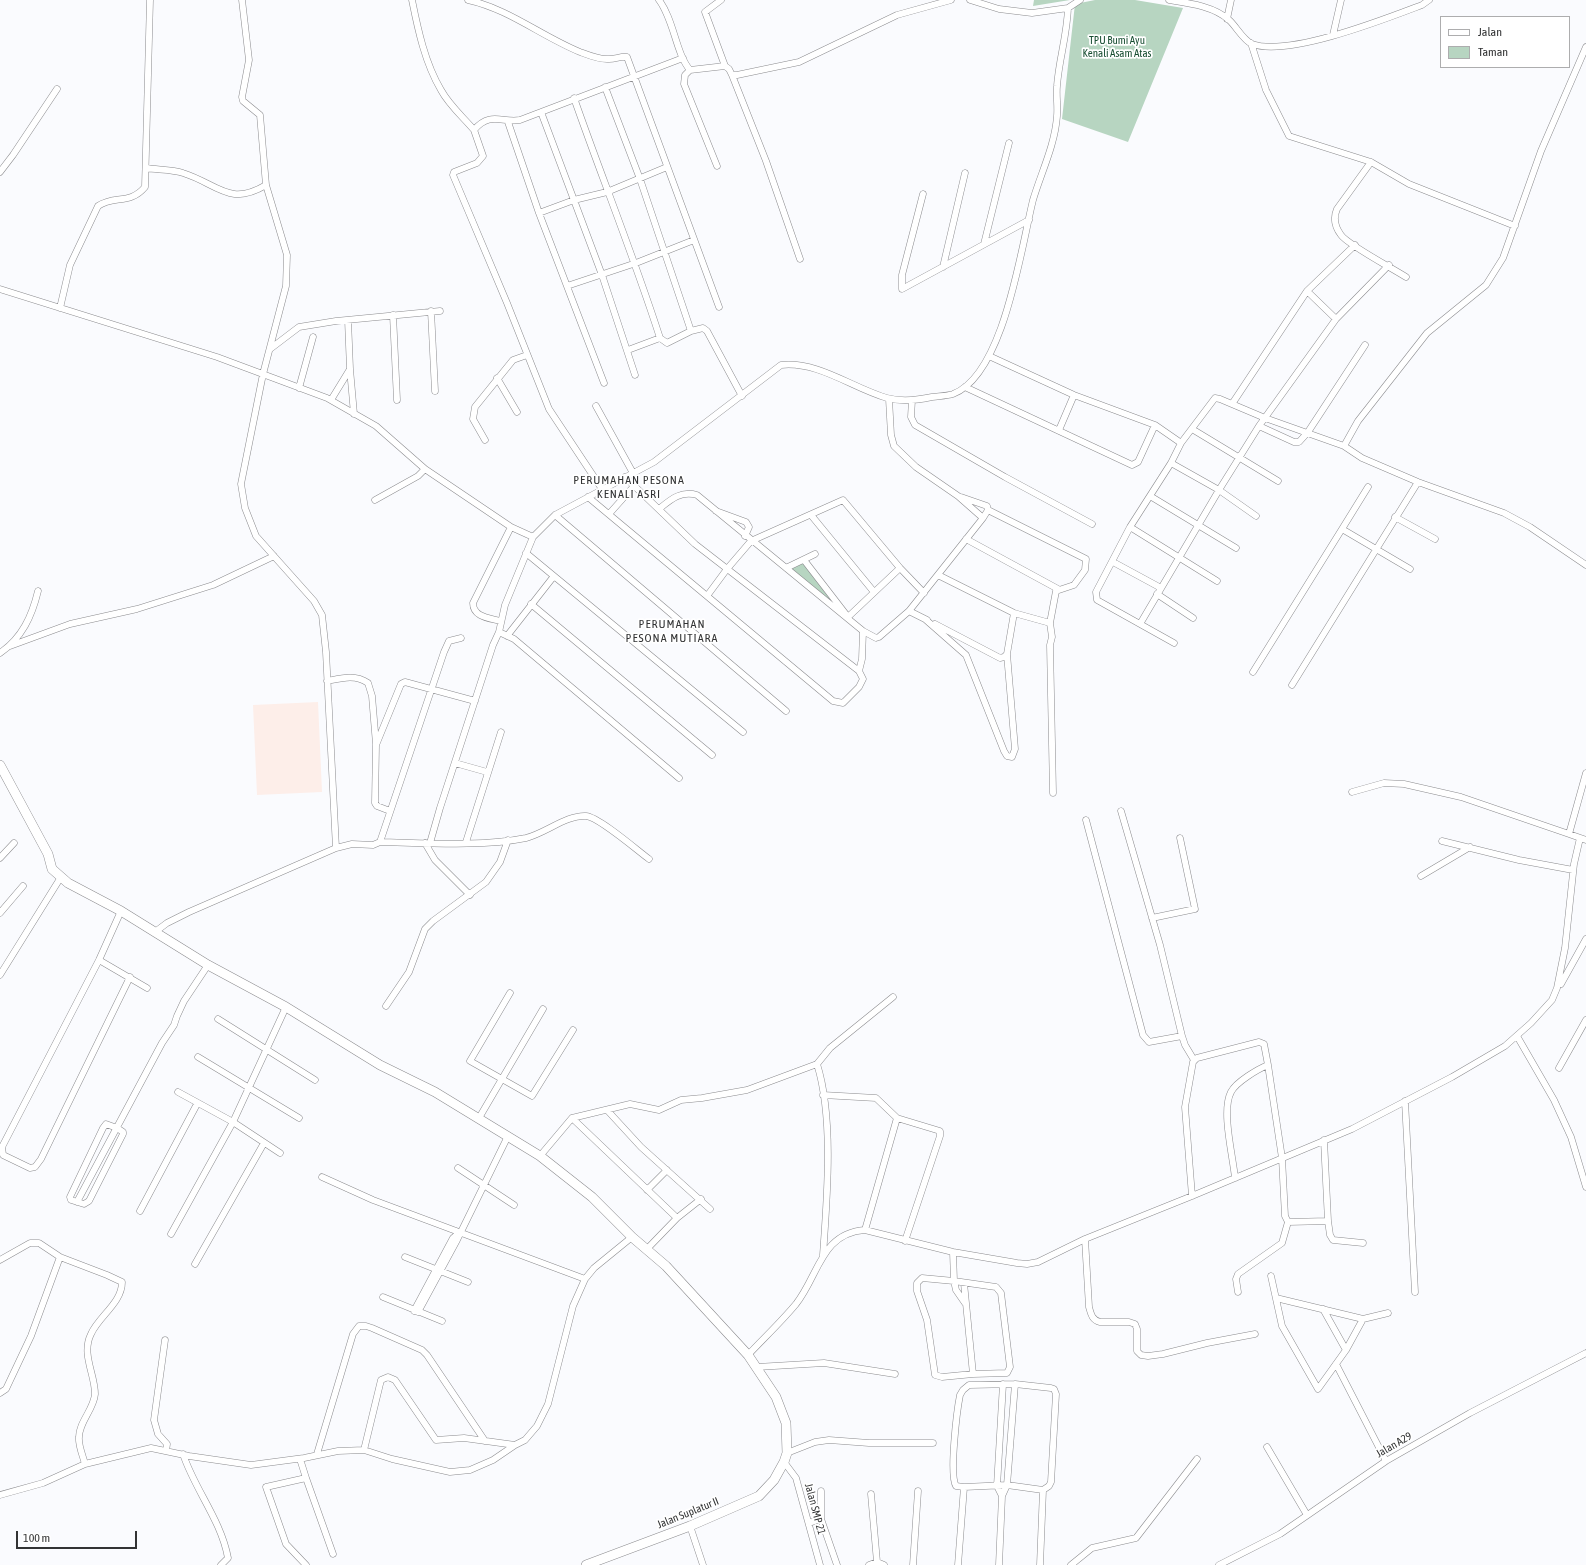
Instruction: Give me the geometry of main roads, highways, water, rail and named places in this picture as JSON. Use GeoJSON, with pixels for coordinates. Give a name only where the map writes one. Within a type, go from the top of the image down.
{"type":"FeatureCollection","features":[{"type":"Feature","properties":{"kind":"district","name":"PERUMAHAN PESONA KENALI ASRI"},"geometry":{"type":"Point","coordinates":[629,487]}},
{"type":"Feature","properties":{"kind":"district","name":"PERUMAHAN PESONA MUTIARA"},"geometry":{"type":"Point","coordinates":[672,631]}},
{"type":"Feature","properties":{"kind":"park label","name":"TPU Bumi Ayu Kenali Asam Atas"},"geometry":{"type":"Point","coordinates":[1117,47]}}]}
